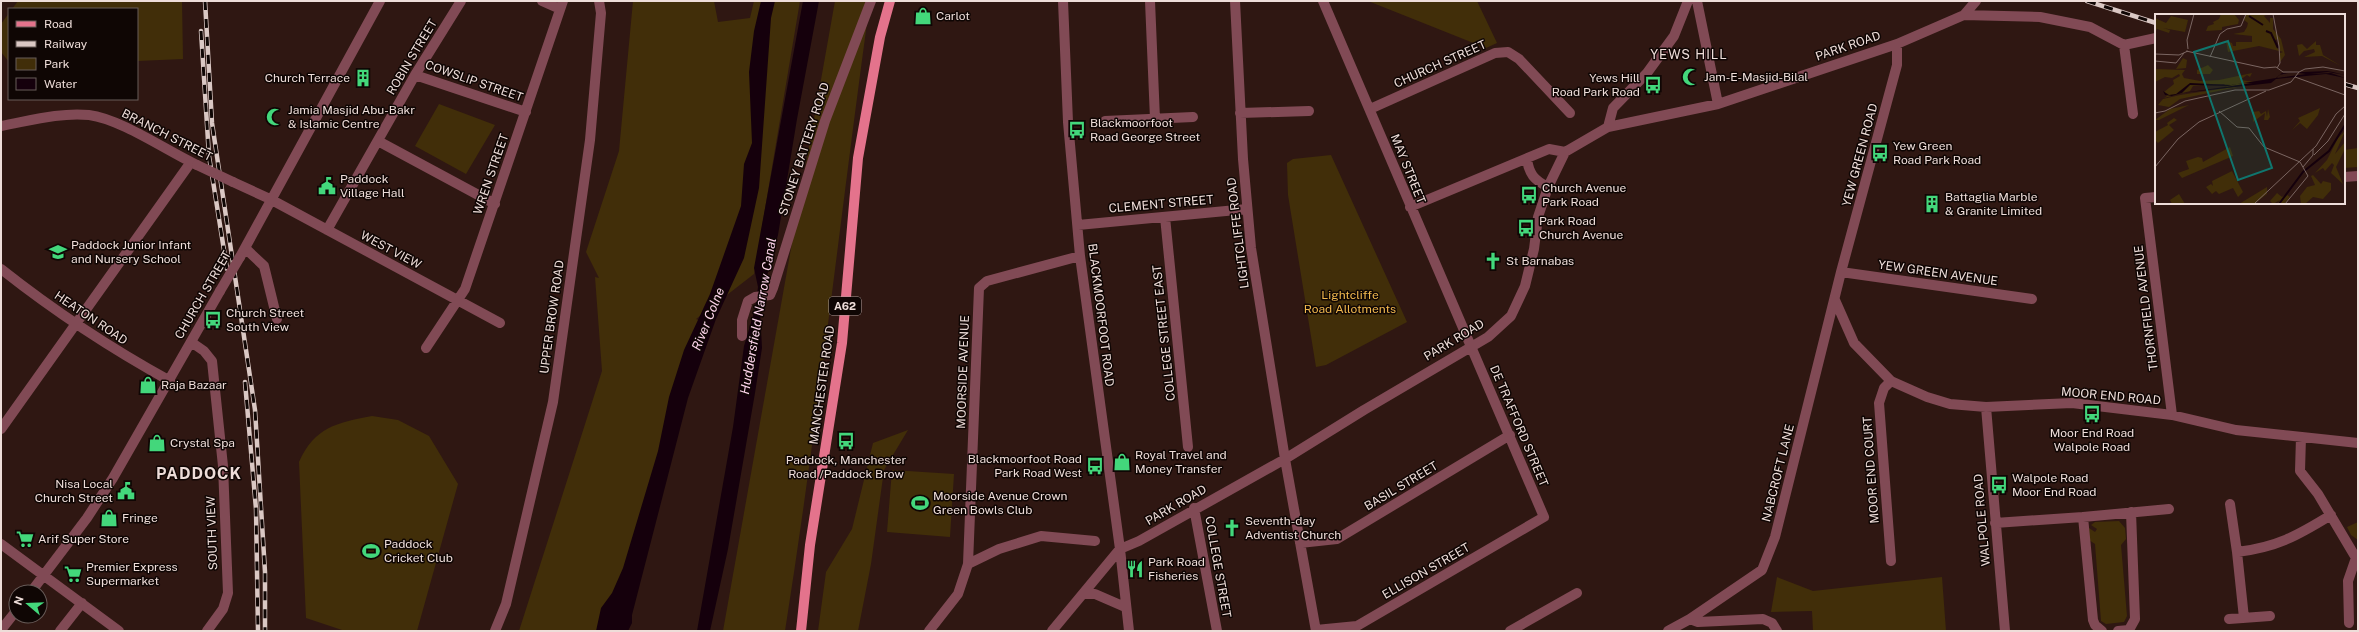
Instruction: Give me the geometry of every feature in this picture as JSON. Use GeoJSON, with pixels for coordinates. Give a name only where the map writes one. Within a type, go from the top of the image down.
{"type":"FeatureCollection","features":[{"type":"Feature","properties":{"kind":"main road","name":"MANCHESTER ROAD"},"geometry":{"type":"LineString","coordinates":[[801,631],[810,545],[842,343],[858,158],[880,37],[890,1]]}},
{"type":"Feature","properties":{"kind":"street","name":"CHURCH STREET"},"geometry":{"type":"LineString","coordinates":[[37,584],[87,518],[113,478],[243,252],[270,199],[380,1]]}},
{"type":"Feature","properties":{"kind":"street","name":"ROBIN STREET"},"geometry":{"type":"LineString","coordinates":[[327,230],[415,75],[461,1]]}},
{"type":"Feature","properties":{"kind":"street"},"geometry":{"type":"LineString","coordinates":[[542,1],[561,5]]}},
{"type":"Feature","properties":{"kind":"street","name":"UPPER BROW ROAD"},"geometry":{"type":"LineString","coordinates":[[495,631],[506,604],[553,402],[591,125],[601,13],[599,1]]}},
{"type":"Feature","properties":{"kind":"street","name":"STONEY BATTERY ROAD"},"geometry":{"type":"LineString","coordinates":[[742,336],[744,309],[748,301],[755,297],[770,295],[773,288],[825,121],[871,1]]}},
{"type":"Feature","properties":{"kind":"street","name":"BLACKMOORFOOT ROAD"},"geometry":{"type":"LineString","coordinates":[[1063,1],[1068,122],[1080,256],[1120,549],[1125,608],[1129,631]]}},
{"type":"Feature","properties":{"kind":"street"},"geometry":{"type":"LineString","coordinates":[[1150,1],[1155,120]]}},
{"type":"Feature","properties":{"kind":"street","name":"LIGHTCLIFFE ROAD"},"geometry":{"type":"LineString","coordinates":[[1235,1],[1240,113],[1247,209],[1285,459],[1316,630]]}},
{"type":"Feature","properties":{"kind":"street","name":"MAY STREET"},"geometry":{"type":"LineString","coordinates":[[1323,1],[1470,346]]}},
{"type":"Feature","properties":{"kind":"street"},"geometry":{"type":"LineString","coordinates":[[1608,127],[1612,108],[1647,73],[1674,36],[1688,1]]}},
{"type":"Feature","properties":{"kind":"street"},"geometry":{"type":"LineString","coordinates":[[1697,1],[1718,104]]}},
{"type":"Feature","properties":{"kind":"street"},"geometry":{"type":"LineString","coordinates":[[1964,14],[1976,1]]}},
{"type":"Feature","properties":{"kind":"street","name":"WREN STREET"},"geometry":{"type":"LineString","coordinates":[[426,348],[465,289],[495,204],[561,5]]}},
{"type":"Feature","properties":{"kind":"street"},"geometry":{"type":"LineString","coordinates":[[1964,14],[2040,17],[2090,26],[2124,45],[2155,38]]}},
{"type":"Feature","properties":{"kind":"street","name":"PARK ROAD"},"geometry":{"type":"LineString","coordinates":[[1120,549],[1139,541],[1194,508],[1285,459],[1470,346],[1488,338],[1511,316],[1525,286],[1534,249],[1538,217],[1548,187],[1565,152],[1608,127],[1718,104],[1897,44],[1964,14]]}},
{"type":"Feature","properties":{"kind":"street","name":"YEW GREEN ROAD"},"geometry":{"type":"LineString","coordinates":[[1841,272],[1898,65],[1897,44]]}},
{"type":"Feature","properties":{"kind":"street"},"geometry":{"type":"LineString","coordinates":[[2124,45],[2133,114]]}},
{"type":"Feature","properties":{"kind":"street","name":"CHURCH STREET"},"geometry":{"type":"LineString","coordinates":[[1370,109],[1496,53],[1508,52],[1520,59],[1570,113]]}},
{"type":"Feature","properties":{"kind":"street","name":"COWSLIP STREET"},"geometry":{"type":"LineString","coordinates":[[415,75],[526,112]]}},
{"type":"Feature","properties":{"kind":"street"},"geometry":{"type":"LineString","coordinates":[[1240,113],[1309,111]]}},
{"type":"Feature","properties":{"kind":"street","name":"BRANCH STREET"},"geometry":{"type":"LineString","coordinates":[[1,126],[69,115],[89,115],[108,120],[194,164],[270,199]]}},
{"type":"Feature","properties":{"kind":"street"},"geometry":{"type":"LineString","coordinates":[[1105,121],[1193,118]]}},
{"type":"Feature","properties":{"kind":"street"},"geometry":{"type":"LineString","coordinates":[[378,141],[495,204]]}},
{"type":"Feature","properties":{"kind":"street"},"geometry":{"type":"LineString","coordinates":[[1410,207],[1549,149],[1565,152]]}},
{"type":"Feature","properties":{"kind":"street"},"geometry":{"type":"LineString","coordinates":[[1527,158],[1529,172],[1536,181],[1548,187]]}},
{"type":"Feature","properties":{"kind":"street"},"geometry":{"type":"LineString","coordinates":[[1,429],[194,164]]}},
{"type":"Feature","properties":{"kind":"street"},"geometry":{"type":"LineString","coordinates":[[2345,177],[2358,176]]}},
{"type":"Feature","properties":{"kind":"street","name":"THORNFIELD AVENUE"},"geometry":{"type":"LineString","coordinates":[[2155,197],[2145,198],[2172,415]]}},
{"type":"Feature","properties":{"kind":"street","name":"WEST VIEW"},"geometry":{"type":"LineString","coordinates":[[270,199],[500,323]]}},
{"type":"Feature","properties":{"kind":"street","name":"CLEMENT STREET"},"geometry":{"type":"LineString","coordinates":[[1078,225],[1247,209]]}},
{"type":"Feature","properties":{"kind":"street","name":"COLLEGE STREET EAST"},"geometry":{"type":"LineString","coordinates":[[1165,217],[1188,447]]}},
{"type":"Feature","properties":{"kind":"street"},"geometry":{"type":"LineString","coordinates":[[243,252],[264,266],[277,319]]}},
{"type":"Feature","properties":{"kind":"street","name":"MOORSIDE AVENUE"},"geometry":{"type":"LineString","coordinates":[[929,631],[958,594],[968,564],[979,288],[987,281],[1080,256]]}},
{"type":"Feature","properties":{"kind":"street","name":"HEATON ROAD"},"geometry":{"type":"LineString","coordinates":[[1,269],[119,353],[170,381]]}},
{"type":"Feature","properties":{"kind":"street","name":"YEW GREEN AVENUE"},"geometry":{"type":"LineString","coordinates":[[1841,272],[2032,299]]}},
{"type":"Feature","properties":{"kind":"street","name":"NABCROFT LANE"},"geometry":{"type":"LineString","coordinates":[[1668,631],[1690,619],[1762,570],[1775,537],[1841,272]]}},
{"type":"Feature","properties":{"kind":"street","name":"MOOR END ROAD"},"geometry":{"type":"LineString","coordinates":[[1835,300],[1854,343],[1891,381],[1927,398],[1950,404],[1986,407],[2072,403],[2172,415],[2236,430],[2358,443]]}},
{"type":"Feature","properties":{"kind":"street","name":"SOUTH VIEW"},"geometry":{"type":"LineString","coordinates":[[191,342],[204,351],[212,361],[223,466],[228,593],[223,609],[207,631]]}},
{"type":"Feature","properties":{"kind":"street","name":"DE TRAFFORD STREET"},"geometry":{"type":"LineString","coordinates":[[1470,346],[1510,435],[1544,517]]}},
{"type":"Feature","properties":{"kind":"street","name":"MOOR END COURT"},"geometry":{"type":"LineString","coordinates":[[1891,381],[1884,388],[1879,403],[1891,561]]}},
{"type":"Feature","properties":{"kind":"street","name":"WALPOLE ROAD"},"geometry":{"type":"LineString","coordinates":[[1986,407],[2005,631]]}},
{"type":"Feature","properties":{"kind":"street","name":"BASIL STREET"},"geometry":{"type":"LineString","coordinates":[[1300,543],[1337,539],[1510,435]]}},
{"type":"Feature","properties":{"kind":"street"},"geometry":{"type":"LineString","coordinates":[[2301,437],[2300,471],[2318,494],[2357,558],[2348,581],[2350,623]]}},
{"type":"Feature","properties":{"kind":"street"},"geometry":{"type":"LineString","coordinates":[[2230,504],[2244,618]]}},
{"type":"Feature","properties":{"kind":"street","name":"COLLEGE STREET"},"geometry":{"type":"LineString","coordinates":[[1194,508],[1217,631]]}},
{"type":"Feature","properties":{"kind":"street"},"geometry":{"type":"LineString","coordinates":[[1995,523],[2169,509]]}},
{"type":"Feature","properties":{"kind":"street"},"geometry":{"type":"LineString","coordinates":[[2118,631],[2130,630],[2135,619],[2131,512]]}},
{"type":"Feature","properties":{"kind":"street"},"geometry":{"type":"LineString","coordinates":[[2237,552],[2264,549],[2294,538],[2331,516]]}},
{"type":"Feature","properties":{"kind":"street","name":"ELLISON STREET"},"geometry":{"type":"LineString","coordinates":[[1316,630],[1357,626],[1544,517]]}},
{"type":"Feature","properties":{"kind":"street"},"geometry":{"type":"LineString","coordinates":[[2083,517],[2092,620],[2102,631]]}},
{"type":"Feature","properties":{"kind":"street"},"geometry":{"type":"LineString","coordinates":[[968,564],[999,549],[1041,536],[1095,541]]}},
{"type":"Feature","properties":{"kind":"street"},"geometry":{"type":"LineString","coordinates":[[1,544],[119,631]]}},
{"type":"Feature","properties":{"kind":"street"},"geometry":{"type":"LineString","coordinates":[[1052,631],[1120,549]]}},
{"type":"Feature","properties":{"kind":"street"},"geometry":{"type":"LineString","coordinates":[[1510,631],[1577,593]]}},
{"type":"Feature","properties":{"kind":"street"},"geometry":{"type":"LineString","coordinates":[[1083,594],[1094,594],[1125,608]]}},
{"type":"Feature","properties":{"kind":"street"},"geometry":{"type":"LineString","coordinates":[[60,631],[82,603]]}},
{"type":"Feature","properties":{"kind":"street"},"geometry":{"type":"LineString","coordinates":[[2229,619],[2270,616]]}},
{"type":"Feature","properties":{"kind":"street"},"geometry":{"type":"LineString","coordinates":[[1690,619],[1698,622],[1763,619],[1772,623],[1777,631]]}},
{"type":"Feature","properties":{"kind":"street"},"geometry":{"type":"LineString","coordinates":[[1,630],[8,621]]}},
{"type":"Feature","properties":{"kind":"green space"},"geometry":{"type":"Polygon","coordinates":[[[18,1],[182,1],[183,59],[138,61],[138,8],[13,8],[18,1]]]}},
{"type":"Feature","properties":{"kind":"green space"},"geometry":{"type":"Polygon","coordinates":[[[633,1],[714,1],[718,22],[750,18],[754,1],[800,1],[754,274],[696,319],[701,321],[612,631],[519,631],[602,371],[595,277],[599,278],[586,252],[619,151],[633,1]]]}},
{"type":"Feature","properties":{"kind":"green space"},"geometry":{"type":"Polygon","coordinates":[[[835,1],[870,1],[819,395],[785,631],[723,631],[835,1]]]}},
{"type":"Feature","properties":{"kind":"green space"},"geometry":{"type":"Polygon","coordinates":[[[1368,1],[1477,1],[1497,43],[1486,48],[1368,1]]]}},
{"type":"Feature","properties":{"kind":"green space"},"geometry":{"type":"Polygon","coordinates":[[[8,14],[8,61],[1,52],[1,24],[8,14]]]}},
{"type":"Feature","properties":{"kind":"green space"},"geometry":{"type":"Polygon","coordinates":[[[439,104],[495,125],[466,174],[415,146],[439,104]]]}},
{"type":"Feature","properties":{"kind":"green space"},"geometry":{"type":"Polygon","coordinates":[[[2358,148],[2358,167],[2345,168],[2345,150],[2358,148]]]}},
{"type":"Feature","properties":{"kind":"green space","name":"Lightcliffe Road Allotments"},"geometry":{"type":"Polygon","coordinates":[[[1331,155],[1407,322],[1326,365],[1316,367],[1288,195],[1287,163],[1293,159],[1331,155]]]}},
{"type":"Feature","properties":{"kind":"green space","name":"Paddock Cricket Club"},"geometry":{"type":"Polygon","coordinates":[[[372,416],[398,420],[429,436],[458,484],[417,631],[345,631],[306,618],[299,462],[305,450],[312,441],[328,428],[348,421],[372,416]]]}},
{"type":"Feature","properties":{"kind":"green space"},"geometry":{"type":"Polygon","coordinates":[[[908,430],[884,470],[871,564],[858,631],[818,631],[826,572],[852,529],[873,443],[908,430]]]}},
{"type":"Feature","properties":{"kind":"green space","name":"Moorside Avenue Crown Green Bowls Club"},"geometry":{"type":"Polygon","coordinates":[[[892,470],[954,474],[950,537],[887,532],[892,470]]]}},
{"type":"Feature","properties":{"kind":"green space"},"geometry":{"type":"Polygon","coordinates":[[[2119,521],[2125,528],[2126,539],[2121,545],[2127,616],[2124,622],[2106,624],[2101,621],[2095,544],[2089,540],[2089,528],[2095,532],[2097,529],[2091,525],[2095,522],[2119,521]]]}},
{"type":"Feature","properties":{"kind":"green space"},"geometry":{"type":"Polygon","coordinates":[[[2358,522],[2358,540],[2351,535],[2347,527],[2358,522]]]}},
{"type":"Feature","properties":{"kind":"green space"},"geometry":{"type":"Polygon","coordinates":[[[1777,577],[1813,591],[1942,577],[1946,631],[1813,631],[1812,611],[1771,612],[1777,577]]]}},
{"type":"Feature","properties":{"kind":"water","name":"River Colne"},"geometry":{"type":"Polygon","coordinates":[[[761,1],[775,1],[771,18],[759,188],[744,258],[716,319],[688,398],[632,615],[632,623],[628,631],[596,631],[601,608],[612,593],[623,568],[658,451],[669,397],[684,350],[710,294],[741,206],[744,164],[752,143],[749,72],[754,31],[761,1]]]}},
{"type":"Feature","properties":{"kind":"water","name":"Huddersfield Narrow Canal"},"geometry":{"type":"Polygon","coordinates":[[[803,1],[819,1],[797,119],[778,235],[764,287],[760,310],[762,348],[755,393],[728,549],[710,631],[697,631],[733,427],[744,346],[755,309],[758,287],[754,268],[803,1]]]}},
{"type":"Feature","properties":{"kind":"railway"},"geometry":{"type":"LineString","coordinates":[[205,1],[212,123],[255,410],[265,572],[265,631]]}},
{"type":"Feature","properties":{"kind":"railway"},"geometry":{"type":"LineString","coordinates":[[2087,1],[2155,23]]}},
{"type":"Feature","properties":{"kind":"railway"},"geometry":{"type":"LineString","coordinates":[[201,31],[209,156],[227,269]]}},
{"type":"Feature","properties":{"kind":"railway"},"geometry":{"type":"LineString","coordinates":[[2345,84],[2358,88]]}},
{"type":"Feature","properties":{"kind":"railway"},"geometry":{"type":"LineString","coordinates":[[245,382],[256,509],[258,631]]}},
{"type":"Feature","properties":{"kind":"place","name":"Carlot"},"geometry":{"type":"Point","coordinates":[923,16]}},
{"type":"Feature","properties":{"kind":"place","name":"Jam-E-Masjid-Bilal"},"geometry":{"type":"Point","coordinates":[1691,77]}},
{"type":"Feature","properties":{"kind":"place","name":"Church Terrace"},"geometry":{"type":"Point","coordinates":[363,78]}},
{"type":"Feature","properties":{"kind":"place","name":"Yews Hill Road Park Road"},"geometry":{"type":"Point","coordinates":[1653,85]}},
{"type":"Feature","properties":{"kind":"place","name":"Jamia Masjid Abu-Bakr & Islamic Centre"},"geometry":{"type":"Point","coordinates":[275,117]}},
{"type":"Feature","properties":{"kind":"place","name":"Blackmoorfoot Road George Street"},"geometry":{"type":"Point","coordinates":[1077,130]}},
{"type":"Feature","properties":{"kind":"place","name":"Yew Green Road Park Road"},"geometry":{"type":"Point","coordinates":[1880,153]}},
{"type":"Feature","properties":{"kind":"place","name":"Paddock Village Hall"},"geometry":{"type":"Point","coordinates":[327,186]}},
{"type":"Feature","properties":{"kind":"place","name":"Church Avenue Park Road"},"geometry":{"type":"Point","coordinates":[1529,195]}},
{"type":"Feature","properties":{"kind":"place","name":"Battaglia Marble & Granite Limited"},"geometry":{"type":"Point","coordinates":[1932,204]}},
{"type":"Feature","properties":{"kind":"place","name":"Park Road Church Avenue"},"geometry":{"type":"Point","coordinates":[1526,228]}},
{"type":"Feature","properties":{"kind":"place","name":"Paddock Junior Infant and Nursery School"},"geometry":{"type":"Point","coordinates":[58,252]}},
{"type":"Feature","properties":{"kind":"place","name":"St Barnabas"},"geometry":{"type":"Point","coordinates":[1493,261]}},
{"type":"Feature","properties":{"kind":"place","name":"Church Street South View"},"geometry":{"type":"Point","coordinates":[213,320]}},
{"type":"Feature","properties":{"kind":"place","name":"Raja Bazaar"},"geometry":{"type":"Point","coordinates":[148,385]}},
{"type":"Feature","properties":{"kind":"place","name":"Moor End Road Walpole Road"},"geometry":{"type":"Point","coordinates":[2092,414]}},
{"type":"Feature","properties":{"kind":"place","name":"Paddock, Manchester Road /Paddock Brow"},"geometry":{"type":"Point","coordinates":[846,441]}},
{"type":"Feature","properties":{"kind":"place","name":"Crystal Spa"},"geometry":{"type":"Point","coordinates":[157,443]}},
{"type":"Feature","properties":{"kind":"place","name":"Royal Travel and Money Transfer"},"geometry":{"type":"Point","coordinates":[1122,462]}},
{"type":"Feature","properties":{"kind":"place","name":"Blackmoorfoot Road Park Road West"},"geometry":{"type":"Point","coordinates":[1095,466]}},
{"type":"Feature","properties":{"kind":"place","name":"Walpole Road Moor End Road"},"geometry":{"type":"Point","coordinates":[1999,485]}},
{"type":"Feature","properties":{"kind":"place","name":"Nisa Local Church Street"},"geometry":{"type":"Point","coordinates":[126,491]}},
{"type":"Feature","properties":{"kind":"place","name":"Moorside Avenue Crown Green Bowls Club"},"geometry":{"type":"Point","coordinates":[920,503]}},
{"type":"Feature","properties":{"kind":"place","name":"Fringe"},"geometry":{"type":"Point","coordinates":[109,518]}},
{"type":"Feature","properties":{"kind":"place","name":"Seventh-day Adventist Church"},"geometry":{"type":"Point","coordinates":[1232,528]}},
{"type":"Feature","properties":{"kind":"place","name":"Arif Super Store"},"geometry":{"type":"Point","coordinates":[25,539]}},
{"type":"Feature","properties":{"kind":"place","name":"Paddock Cricket Club"},"geometry":{"type":"Point","coordinates":[371,551]}},
{"type":"Feature","properties":{"kind":"place","name":"Park Road Fisheries"},"geometry":{"type":"Point","coordinates":[1135,569]}},
{"type":"Feature","properties":{"kind":"place","name":"Premier Express Supermarket"},"geometry":{"type":"Point","coordinates":[73,574]}},
{"type":"Feature","properties":{"kind":"district","name":"YEWS HILL"},"geometry":{"type":"Point","coordinates":[1689,54]}},
{"type":"Feature","properties":{"kind":"district","name":"PADDOCK"},"geometry":{"type":"Point","coordinates":[199,473]}}]}
